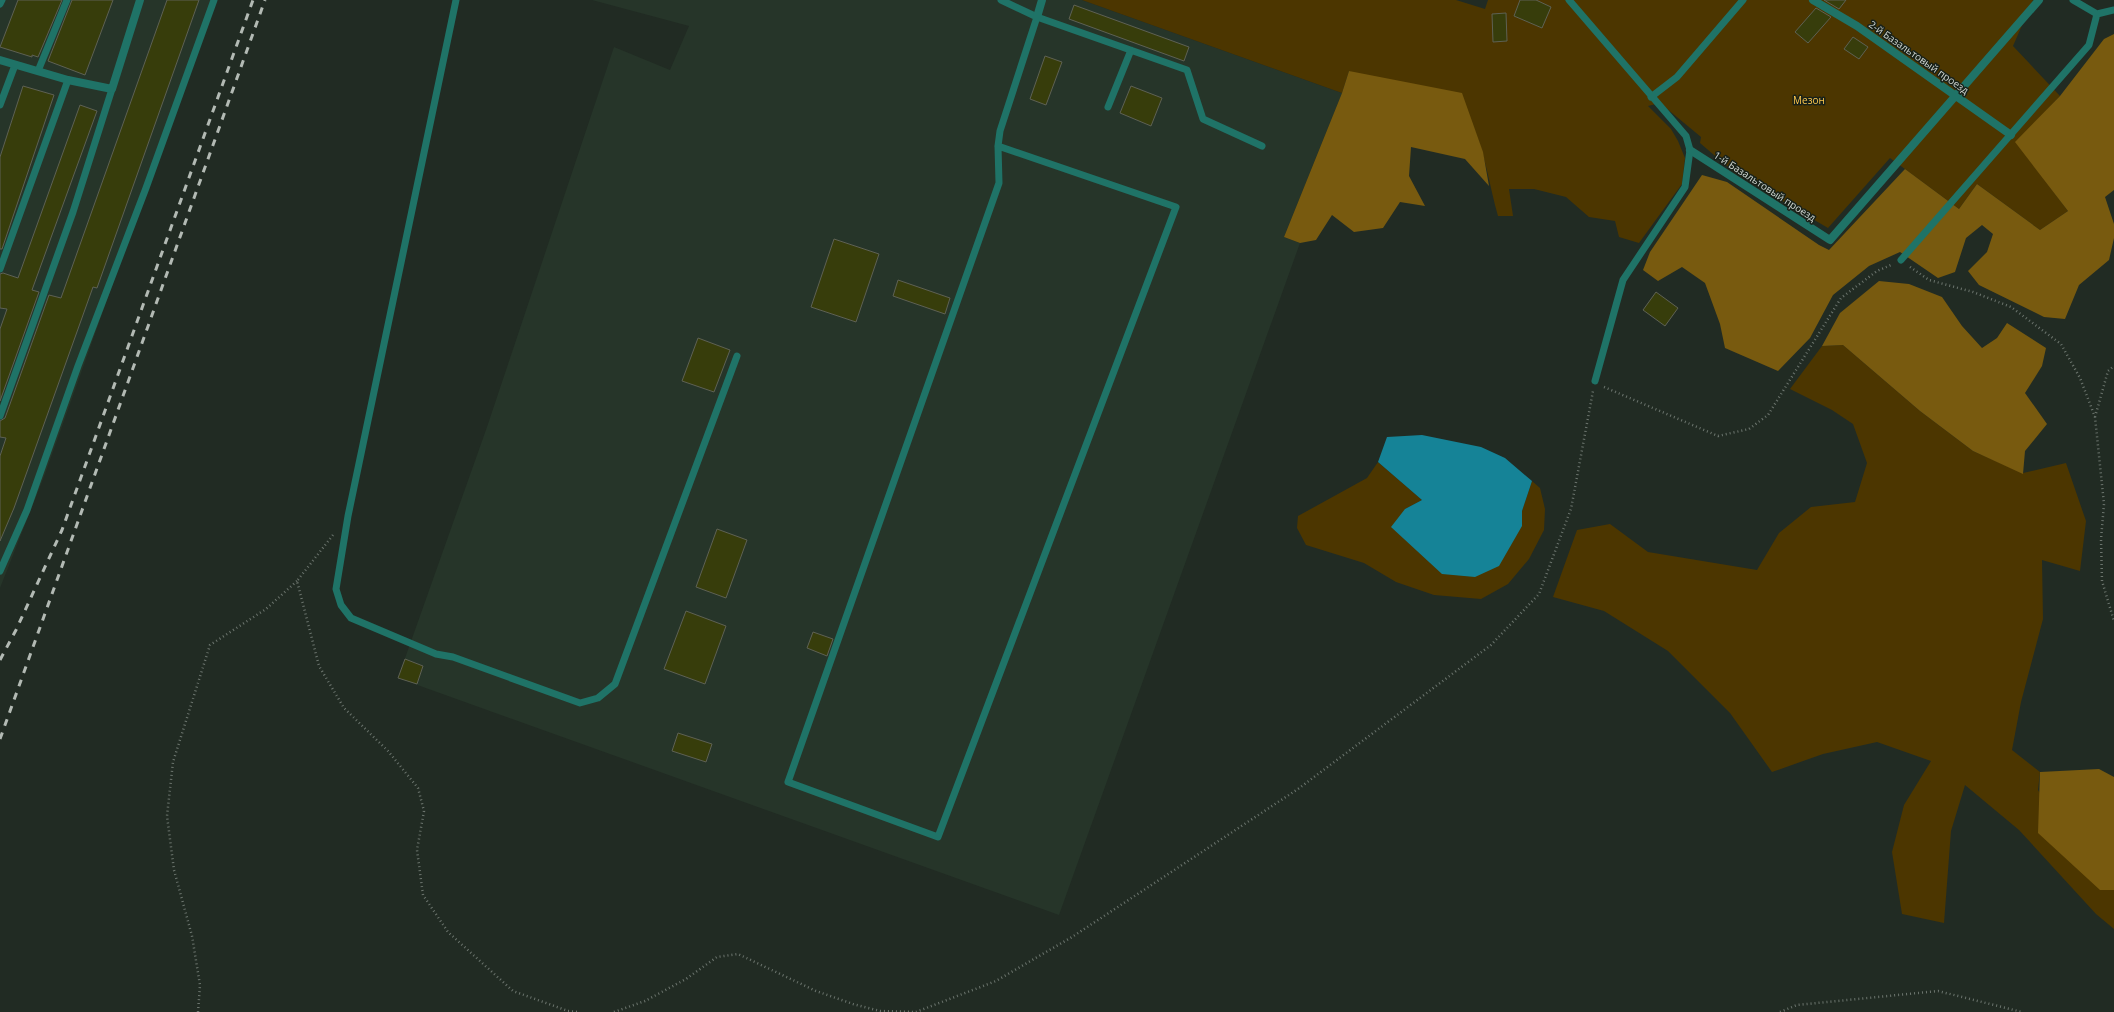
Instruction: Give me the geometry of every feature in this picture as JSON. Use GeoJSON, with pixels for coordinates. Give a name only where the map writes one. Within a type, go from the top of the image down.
{"type":"FeatureCollection","features":[{"type":"Feature","properties":{"kind":"street"},"geometry":{"type":"LineString","coordinates":[[0,60],[68,80],[112,89],[140,0]]}},
{"type":"Feature","properties":{"kind":"street"},"geometry":{"type":"LineString","coordinates":[[1037,17],[1042,0]]}},
{"type":"Feature","properties":{"kind":"street","name":"2-й Базальтовый проезд"},"geometry":{"type":"LineString","coordinates":[[1813,0],[1857,26],[2011,135]]}},
{"type":"Feature","properties":{"kind":"street"},"geometry":{"type":"LineString","coordinates":[[1957,96],[2039,0]]}},
{"type":"Feature","properties":{"kind":"street","name":"1-й Базальтовый проезд"},"geometry":{"type":"LineString","coordinates":[[1690,150],[1830,240],[1957,96]]}},
{"type":"Feature","properties":{"kind":"lane"},"geometry":{"type":"LineString","coordinates":[[0,4],[2,0]]}},
{"type":"Feature","properties":{"kind":"lane"},"geometry":{"type":"LineString","coordinates":[[38,71],[67,0]]}},
{"type":"Feature","properties":{"kind":"lane"},"geometry":{"type":"LineString","coordinates":[[0,571],[27,510],[78,366],[146,188],[214,0]]}},
{"type":"Feature","properties":{"kind":"lane"},"geometry":{"type":"LineString","coordinates":[[456,0],[348,516],[336,589],[341,605],[351,618],[436,654],[453,657],[580,703],[598,698],[615,684],[737,356]]}},
{"type":"Feature","properties":{"kind":"lane"},"geometry":{"type":"LineString","coordinates":[[1001,0],[1037,17],[1187,70],[1203,119],[1262,146]]}},
{"type":"Feature","properties":{"kind":"lane"},"geometry":{"type":"LineString","coordinates":[[1569,0],[1686,136],[1690,150],[1685,188],[1623,280],[1595,381]]}},
{"type":"Feature","properties":{"kind":"lane"},"geometry":{"type":"LineString","coordinates":[[1651,96],[1677,77],[1743,0]]}},
{"type":"Feature","properties":{"kind":"lane"},"geometry":{"type":"LineString","coordinates":[[2073,0],[2097,14],[2114,10]]}},
{"type":"Feature","properties":{"kind":"lane"},"geometry":{"type":"LineString","coordinates":[[1901,260],[1931,223],[2011,135],[2089,45],[2097,14]]}},
{"type":"Feature","properties":{"kind":"lane"},"geometry":{"type":"LineString","coordinates":[[998,146],[1176,207],[938,837],[788,782],[999,183],[998,146],[1000,131],[1037,17]]}},
{"type":"Feature","properties":{"kind":"lane"},"geometry":{"type":"LineString","coordinates":[[1108,107],[1131,50]]}},
{"type":"Feature","properties":{"kind":"lane"},"geometry":{"type":"LineString","coordinates":[[0,105],[15,65]]}},
{"type":"Feature","properties":{"kind":"lane"},"geometry":{"type":"LineString","coordinates":[[0,269],[68,80]]}},
{"type":"Feature","properties":{"kind":"lane"},"geometry":{"type":"LineString","coordinates":[[0,416],[73,212],[112,89]]}},
{"type":"Feature","properties":{"kind":"path"},"geometry":{"type":"LineString","coordinates":[[614,1012],[646,1002],[686,979],[718,958],[738,954],[816,991],[853,1004],[880,1011],[916,1012],[996,981],[1072,937],[1298,789],[1491,645],[1539,594],[1571,509],[1595,381],[1610,390],[1718,436],[1750,429],[1768,415],[1841,298],[1877,271],[1901,260],[1929,280],[1973,292],[2011,307],[2061,344],[2080,378],[2095,417],[2104,504],[2101,539],[2102,581],[2114,621]]}},
{"type":"Feature","properties":{"kind":"path"},"geometry":{"type":"LineString","coordinates":[[2095,417],[2108,371],[2114,366]]}},
{"type":"Feature","properties":{"kind":"path"},"geometry":{"type":"LineString","coordinates":[[198,1012],[200,985],[192,936],[174,870],[167,816],[173,762],[210,645],[266,609],[297,581],[348,516]]}},
{"type":"Feature","properties":{"kind":"path"},"geometry":{"type":"LineString","coordinates":[[297,581],[319,666],[344,708],[388,751],[418,788],[424,811],[417,850],[423,895],[448,932],[513,991],[568,1011],[578,1012]]}},
{"type":"Feature","properties":{"kind":"path"},"geometry":{"type":"LineString","coordinates":[[1780,1012],[1797,1005],[1938,991],[2022,1012]]}},
{"type":"Feature","properties":{"kind":"shaded area"},"geometry":{"type":"Polygon","coordinates":[[[0,0],[214,0],[45,474],[0,588],[0,0]]]}},
{"type":"Feature","properties":{"kind":"shaded area"},"geometry":{"type":"Polygon","coordinates":[[[592,0],[1082,0],[1342,93],[1284,237],[1300,243],[1059,915],[398,678],[487,427],[614,47],[670,70],[689,26],[592,0]]]}},
{"type":"Feature","properties":{"kind":"shaded area"},"geometry":{"type":"Polygon","coordinates":[[[2114,34],[2114,190],[2105,197],[2114,224],[2114,238],[2109,260],[2079,285],[2065,319],[2044,317],[1979,285],[1968,271],[1987,252],[1993,234],[1982,225],[1966,238],[1955,272],[1938,278],[1900,252],[1869,266],[1833,295],[1810,338],[1778,371],[1725,348],[1720,324],[1705,283],[1682,267],[1658,281],[1643,270],[1650,252],[1702,175],[1727,182],[1819,245],[1829,250],[1905,169],[1959,209],[1977,184],[2040,230],[2068,211],[2015,142],[2060,96],[2104,39],[2114,34]]]}},
{"type":"Feature","properties":{"kind":"shaded area"},"geometry":{"type":"Polygon","coordinates":[[[1349,71],[1462,93],[1483,152],[1489,186],[1465,159],[1411,147],[1409,176],[1425,206],[1400,202],[1383,228],[1354,232],[1332,215],[1316,240],[1300,243],[1284,237],[1342,93],[1349,71]]]}},
{"type":"Feature","properties":{"kind":"shaded area"},"geometry":{"type":"Polygon","coordinates":[[[1879,281],[1909,284],[1942,297],[1962,326],[1982,348],[1997,338],[2007,323],[2046,348],[2042,366],[2025,393],[2047,424],[2025,451],[2023,474],[1973,451],[1920,411],[1843,345],[1822,346],[1840,313],[1879,281]]]}},
{"type":"Feature","properties":{"kind":"shaded area"},"geometry":{"type":"Polygon","coordinates":[[[2099,769],[2114,777],[2114,890],[2100,890],[2038,833],[2040,772],[2099,769]]]}},
{"type":"Feature","properties":{"kind":"green space","name":"Мезон"},"geometry":{"type":"Polygon","coordinates":[[[1082,0],[1456,0],[1485,9],[1488,0],[2033,0],[2013,46],[2060,96],[2016,142],[2068,211],[2040,230],[1977,184],[1959,209],[1890,158],[1828,228],[1735,173],[1700,143],[1701,137],[1660,103],[1648,106],[1671,129],[1678,141],[1685,158],[1682,184],[1639,243],[1619,237],[1615,221],[1589,217],[1566,197],[1534,189],[1509,189],[1513,216],[1498,216],[1485,162],[1475,131],[1349,71],[1342,93],[1082,0]]]}},
{"type":"Feature","properties":{"kind":"green space"},"geometry":{"type":"Polygon","coordinates":[[[1843,345],[1920,411],[1973,451],[2023,473],[2066,463],[2086,521],[2080,571],[2042,560],[2043,619],[2021,702],[2012,750],[2040,772],[2038,790],[2100,889],[2114,890],[2114,929],[2096,914],[2019,830],[1965,785],[1951,831],[1944,923],[1902,914],[1892,852],[1904,805],[1931,761],[1877,742],[1823,754],[1772,772],[1730,713],[1668,651],[1604,611],[1553,597],[1577,530],[1610,524],[1648,552],[1757,570],[1779,533],[1811,507],[1855,502],[1867,463],[1853,424],[1832,410],[1790,389],[1822,346],[1843,345]]]}},
{"type":"Feature","properties":{"kind":"green space"},"geometry":{"type":"Polygon","coordinates":[[[1378,462],[1422,500],[1405,509],[1522,526],[1522,511],[1532,481],[1540,488],[1545,509],[1544,530],[1529,559],[1508,584],[1481,599],[1434,595],[1396,582],[1364,563],[1306,545],[1297,528],[1298,516],[1367,478],[1378,462]]]}},
{"type":"Feature","properties":{"kind":"water"},"geometry":{"type":"Polygon","coordinates":[[[1422,435],[1481,447],[1505,458],[1532,481],[1522,511],[1522,526],[1499,566],[1475,577],[1442,574],[1391,527],[1405,509],[1422,500],[1378,462],[1387,437],[1422,435]]]}},
{"type":"Feature","properties":{"kind":"building"},"geometry":{"type":"Polygon","coordinates":[[[18,0],[62,0],[38,57],[32,55],[32,57],[0,47],[18,0]]]}},
{"type":"Feature","properties":{"kind":"building"},"geometry":{"type":"Polygon","coordinates":[[[72,0],[113,0],[85,75],[48,61],[72,0]]]}},
{"type":"Feature","properties":{"kind":"building"},"geometry":{"type":"Polygon","coordinates":[[[167,0],[199,0],[97,288],[93,287],[14,508],[0,541],[0,456],[6,438],[0,437],[0,421],[5,418],[49,295],[61,298],[167,0]]]}},
{"type":"Feature","properties":{"kind":"building"},"geometry":{"type":"Polygon","coordinates":[[[1520,0],[1536,0],[1551,7],[1542,28],[1514,16],[1520,0]]]}},
{"type":"Feature","properties":{"kind":"building"},"geometry":{"type":"Polygon","coordinates":[[[1824,0],[1846,0],[1839,9],[1824,0]]]}},
{"type":"Feature","properties":{"kind":"building"},"geometry":{"type":"Polygon","coordinates":[[[1074,5],[1189,47],[1184,61],[1069,19],[1074,5]]]}},
{"type":"Feature","properties":{"kind":"building"},"geometry":{"type":"Polygon","coordinates":[[[1816,8],[1831,17],[1808,43],[1795,32],[1816,8]]]}},
{"type":"Feature","properties":{"kind":"building"},"geometry":{"type":"Polygon","coordinates":[[[1506,13],[1507,41],[1493,42],[1492,14],[1506,13]]]}},
{"type":"Feature","properties":{"kind":"building"},"geometry":{"type":"Polygon","coordinates":[[[1853,37],[1868,47],[1859,59],[1844,49],[1853,37]]]}},
{"type":"Feature","properties":{"kind":"building"},"geometry":{"type":"Polygon","coordinates":[[[1045,56],[1062,62],[1046,105],[1030,99],[1045,56]]]}},
{"type":"Feature","properties":{"kind":"building"},"geometry":{"type":"Polygon","coordinates":[[[23,86],[54,95],[2,249],[0,249],[0,157],[23,86]]]}},
{"type":"Feature","properties":{"kind":"building"},"geometry":{"type":"Polygon","coordinates":[[[1131,86],[1162,98],[1151,126],[1120,113],[1131,86]]]}},
{"type":"Feature","properties":{"kind":"building"},"geometry":{"type":"Polygon","coordinates":[[[80,105],[97,111],[32,290],[39,292],[0,401],[0,329],[7,309],[0,308],[0,274],[3,273],[18,278],[80,105]]]}},
{"type":"Feature","properties":{"kind":"building"},"geometry":{"type":"Polygon","coordinates":[[[834,239],[879,254],[856,322],[811,307],[834,239]]]}},
{"type":"Feature","properties":{"kind":"building"},"geometry":{"type":"Polygon","coordinates":[[[898,280],[950,298],[945,314],[893,296],[898,280]]]}},
{"type":"Feature","properties":{"kind":"building"},"geometry":{"type":"Polygon","coordinates":[[[1656,292],[1678,308],[1665,326],[1643,310],[1656,292]]]}},
{"type":"Feature","properties":{"kind":"building"},"geometry":{"type":"Polygon","coordinates":[[[698,338],[730,350],[714,392],[682,381],[698,338]]]}},
{"type":"Feature","properties":{"kind":"building"},"geometry":{"type":"Polygon","coordinates":[[[717,529],[747,540],[726,598],[696,587],[717,529]]]}},
{"type":"Feature","properties":{"kind":"building"},"geometry":{"type":"Polygon","coordinates":[[[686,611],[726,626],[705,684],[664,669],[686,611]]]}},
{"type":"Feature","properties":{"kind":"building"},"geometry":{"type":"Polygon","coordinates":[[[813,632],[833,639],[827,656],[807,648],[813,632]]]}},
{"type":"Feature","properties":{"kind":"building"},"geometry":{"type":"Polygon","coordinates":[[[405,659],[423,666],[417,684],[398,678],[405,659]]]}},
{"type":"Feature","properties":{"kind":"building"},"geometry":{"type":"Polygon","coordinates":[[[678,733],[712,744],[706,762],[672,751],[678,733]]]}},
{"type":"Feature","properties":{"kind":"railway"},"geometry":{"type":"LineString","coordinates":[[0,660],[16,630],[62,530],[253,0]]}},
{"type":"Feature","properties":{"kind":"railway"},"geometry":{"type":"LineString","coordinates":[[0,739],[265,0]]}}]}
